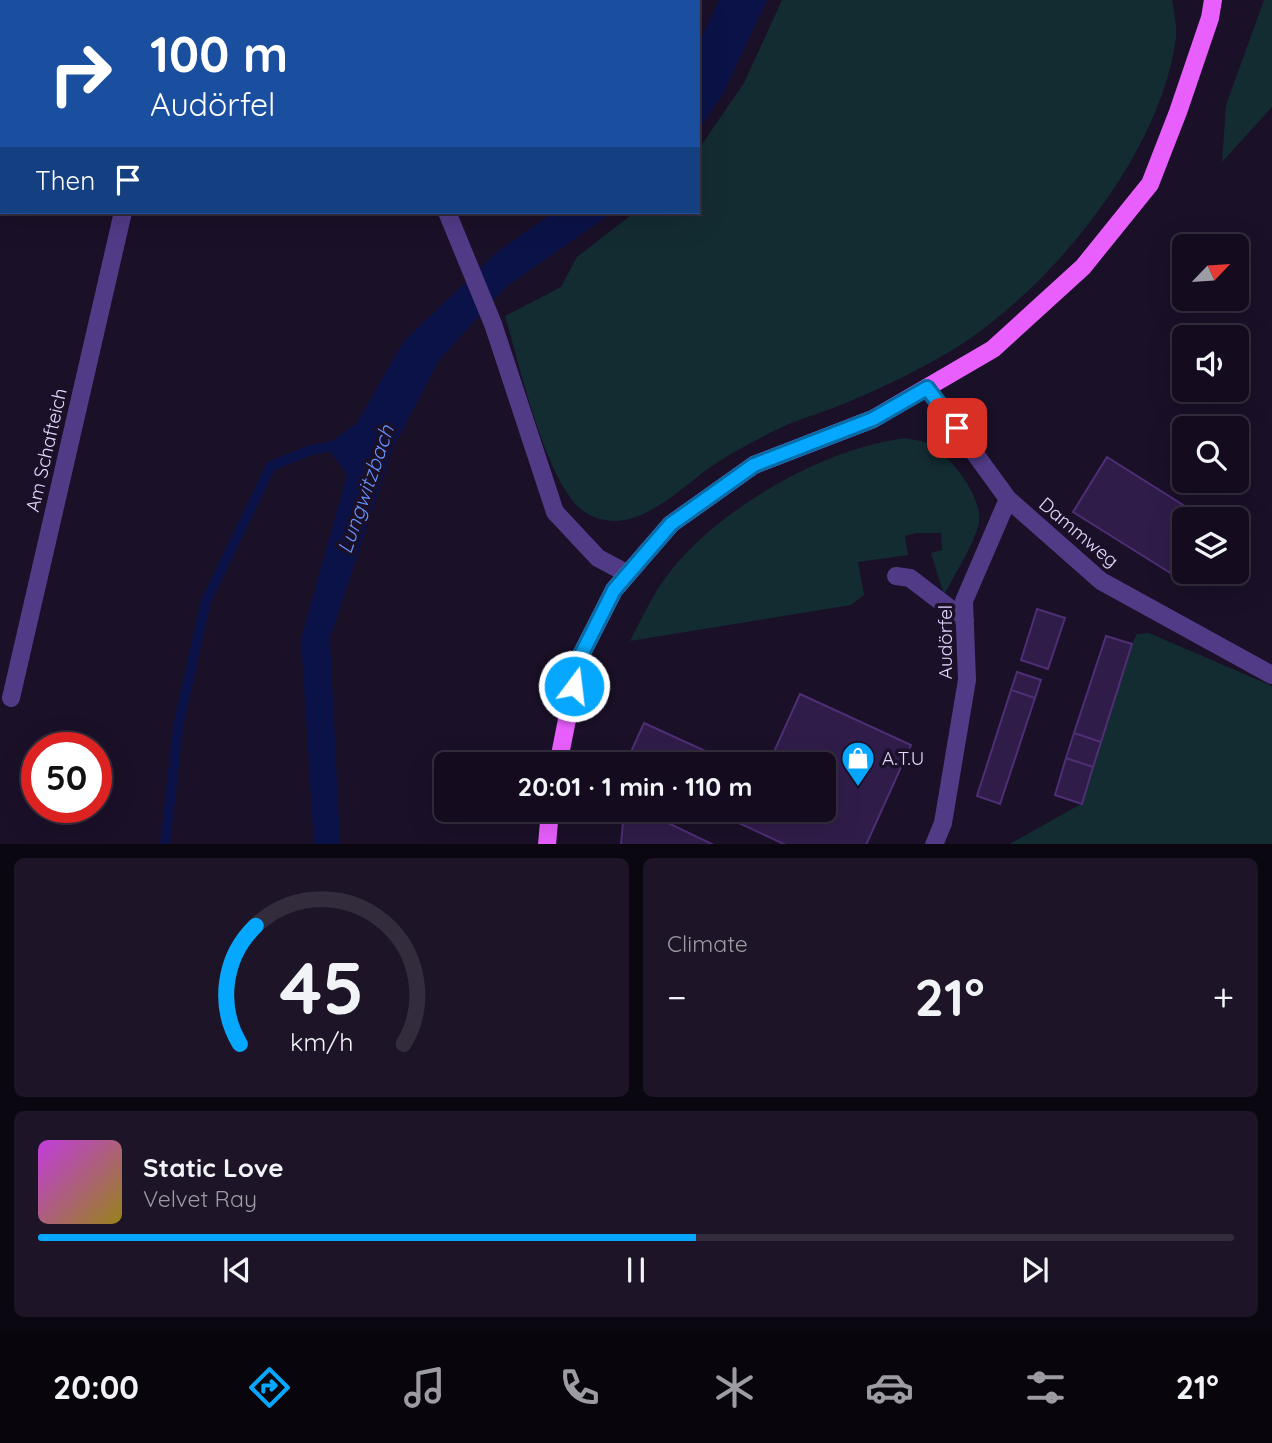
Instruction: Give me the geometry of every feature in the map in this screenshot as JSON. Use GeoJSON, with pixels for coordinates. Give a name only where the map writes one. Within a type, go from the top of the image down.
{"type":"FeatureCollection","features":[{"type":"Feature","properties":{"kind":"main road"},"geometry":{"type":"LineString","coordinates":[[1199,0],[1210,18]]}},
{"type":"Feature","properties":{"kind":"main road"},"geometry":{"type":"LineString","coordinates":[[561,752],[579,659],[614,590],[671,524],[754,465],[873,419],[993,349],[1083,267],[1150,184],[1210,18],[1213,0]]}},
{"type":"Feature","properties":{"kind":"main road"},"geometry":{"type":"LineString","coordinates":[[547,844],[549,822]]}},
{"type":"Feature","properties":{"kind":"street","name":"Am Schafteich"},"geometry":{"type":"LineString","coordinates":[[11,698],[122,214]]}},
{"type":"Feature","properties":{"kind":"street"},"geometry":{"type":"LineString","coordinates":[[448,214],[493,324],[555,512],[598,558],[628,574]]}},
{"type":"Feature","properties":{"kind":"street"},"geometry":{"type":"LineString","coordinates":[[927,388],[1008,499]]}},
{"type":"Feature","properties":{"kind":"street","name":"Audörfel"},"geometry":{"type":"LineString","coordinates":[[934,844],[943,823],[965,693],[964,601],[1008,499]]}},
{"type":"Feature","properties":{"kind":"street","name":"Dammweg"},"geometry":{"type":"LineString","coordinates":[[1008,499],[1101,581],[1272,674]]}},
{"type":"Feature","properties":{"kind":"street"},"geometry":{"type":"LineString","coordinates":[[896,576],[910,578],[965,620]]}},
{"type":"Feature","properties":{"kind":"green space"},"geometry":{"type":"Polygon","coordinates":[[[782,0],[1172,0],[1176,23],[1176,37],[1167,80],[1150,124],[1127,168],[1099,210],[1067,250],[998,318],[962,344],[899,379],[787,425],[747,445],[709,468],[653,509],[621,521],[605,520],[588,514],[573,501],[547,454],[505,316],[561,287],[577,257],[632,214],[700,214],[700,147],[744,83],[782,0]]]}},
{"type":"Feature","properties":{"kind":"green space"},"geometry":{"type":"Polygon","coordinates":[[[1264,0],[1272,0],[1272,107],[1222,162],[1226,105],[1264,0]]]}},
{"type":"Feature","properties":{"kind":"green space"},"geometry":{"type":"Polygon","coordinates":[[[906,438],[925,442],[945,456],[963,477],[979,512],[974,539],[944,595],[931,553],[942,550],[941,533],[916,533],[905,536],[908,555],[858,562],[864,595],[851,605],[630,641],[661,584],[682,558],[737,509],[804,470],[839,455],[873,444],[906,438]]]}},
{"type":"Feature","properties":{"kind":"green space"},"geometry":{"type":"Polygon","coordinates":[[[1149,633],[1272,686],[1272,844],[1010,844],[1081,804],[1137,634],[1149,633]]]}},
{"type":"Feature","properties":{"kind":"water"},"geometry":{"type":"Polygon","coordinates":[[[719,0],[767,0],[723,94],[700,128],[700,40],[719,0]]]}},
{"type":"Feature","properties":{"kind":"water","name":"Lungwitzbach"},"geometry":{"type":"Polygon","coordinates":[[[551,214],[610,214],[506,287],[439,360],[393,448],[330,638],[340,844],[314,844],[301,639],[347,475],[332,454],[333,440],[356,424],[404,341],[496,253],[551,214]]]}},
{"type":"Feature","properties":{"kind":"building"},"geometry":{"type":"Polygon","coordinates":[[[1107,457],[1186,507],[1172,507],[1172,574],[1073,512],[1107,457]]]}},
{"type":"Feature","properties":{"kind":"building"},"geometry":{"type":"Polygon","coordinates":[[[1037,609],[1065,618],[1048,669],[1021,660],[1037,609]]]}},
{"type":"Feature","properties":{"kind":"building"},"geometry":{"type":"Polygon","coordinates":[[[1106,636],[1132,644],[1101,742],[1074,733],[1106,636]]]}},
{"type":"Feature","properties":{"kind":"building"},"geometry":{"type":"Polygon","coordinates":[[[1017,672],[1041,680],[1035,698],[1011,690],[1017,672]]]}},
{"type":"Feature","properties":{"kind":"building"},"geometry":{"type":"Polygon","coordinates":[[[1011,690],[1035,698],[1000,804],[977,796],[1011,690]]]}},
{"type":"Feature","properties":{"kind":"building","name":"A.T.U"},"geometry":{"type":"Polygon","coordinates":[[[800,694],[911,745],[866,844],[784,844],[737,822],[836,822],[836,752],[774,752],[800,694]]]}},
{"type":"Feature","properties":{"kind":"building"},"geometry":{"type":"Polygon","coordinates":[[[644,723],[708,752],[631,752],[644,723]]]}},
{"type":"Feature","properties":{"kind":"building"},"geometry":{"type":"Polygon","coordinates":[[[1074,733],[1101,742],[1093,767],[1066,758],[1074,733]]]}},
{"type":"Feature","properties":{"kind":"building"},"geometry":{"type":"Polygon","coordinates":[[[1066,758],[1093,767],[1082,804],[1055,795],[1066,758]]]}},
{"type":"Feature","properties":{"kind":"building"},"geometry":{"type":"Polygon","coordinates":[[[623,822],[666,822],[712,844],[621,844],[623,822]]]}},
{"type":"Feature","properties":{"kind":"waterway"},"geometry":{"type":"LineString","coordinates":[[165,844],[178,727],[206,601],[271,466],[311,450],[345,444]]}},
{"type":"Feature","properties":{"kind":"place","name":"A.T.U"},"geometry":{"type":"Point","coordinates":[858,788]}},
{"type":"Feature","properties":{"kind":"route"},"geometry":{"type":"LineString","coordinates":[[574,686],[579,659],[614,590],[671,524],[754,465],[873,419],[927,388],[957,428]]}}]}
